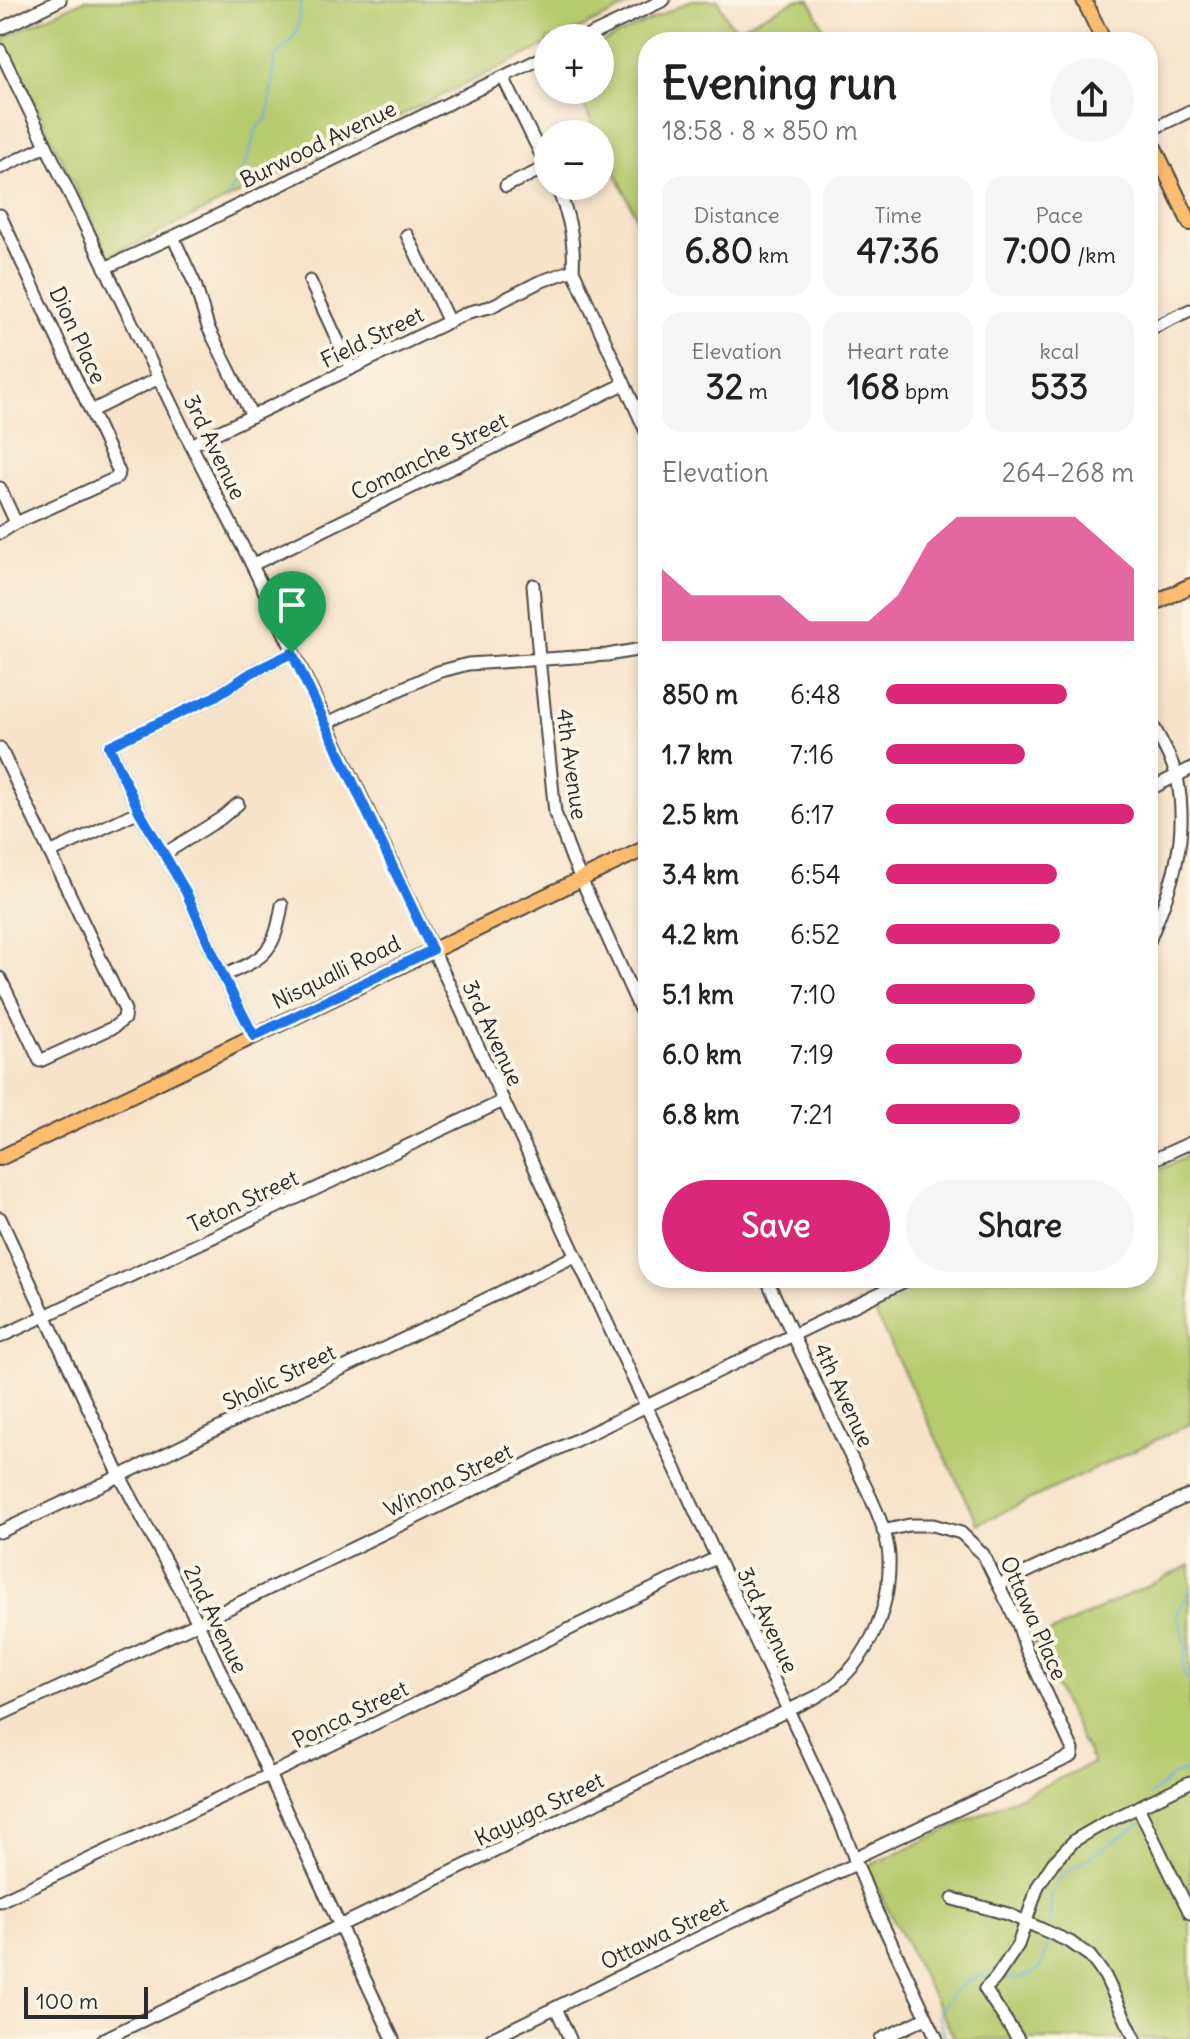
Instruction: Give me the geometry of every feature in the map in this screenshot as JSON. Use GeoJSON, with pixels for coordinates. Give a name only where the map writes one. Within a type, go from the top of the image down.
{"type":"FeatureCollection","features":[{"type":"Feature","properties":{"kind":"main road"},"geometry":{"type":"LineString","coordinates":[[1084,0],[1099,32]]}},
{"type":"Feature","properties":{"kind":"main road"},"geometry":{"type":"LineString","coordinates":[[1158,154],[1190,223]]}},
{"type":"Feature","properties":{"kind":"main road"},"geometry":{"type":"LineString","coordinates":[[1158,601],[1190,586]]}},
{"type":"Feature","properties":{"kind":"main road","name":"Nisqualli Road"},"geometry":{"type":"LineString","coordinates":[[0,1158],[638,852]]}},
{"type":"Feature","properties":{"kind":"street"},"geometry":{"type":"LineString","coordinates":[[0,29],[60,0]]}},
{"type":"Feature","properties":{"kind":"street"},"geometry":{"type":"LineString","coordinates":[[613,24],[664,0]]}},
{"type":"Feature","properties":{"kind":"street","name":"3rd Avenue"},"geometry":{"type":"LineString","coordinates":[[0,50],[327,723],[840,1822],[937,2039]]}},
{"type":"Feature","properties":{"kind":"street","name":"Burwood Avenue"},"geometry":{"type":"LineString","coordinates":[[105,268],[534,62]]}},
{"type":"Feature","properties":{"kind":"street"},"geometry":{"type":"LineString","coordinates":[[503,77],[534,140]]}},
{"type":"Feature","properties":{"kind":"street"},"geometry":{"type":"LineString","coordinates":[[1158,128],[1190,111]]}},
{"type":"Feature","properties":{"kind":"street"},"geometry":{"type":"LineString","coordinates":[[0,168],[46,146]]}},
{"type":"Feature","properties":{"kind":"street"},"geometry":{"type":"LineString","coordinates":[[506,186],[534,174]]}},
{"type":"Feature","properties":{"kind":"street"},"geometry":{"type":"LineString","coordinates":[[562,200],[570,220],[573,270],[638,414]]}},
{"type":"Feature","properties":{"kind":"street","name":"Dion Place"},"geometry":{"type":"LineString","coordinates":[[0,215],[119,472],[116,478],[16,523]]}},
{"type":"Feature","properties":{"kind":"street"},"geometry":{"type":"LineString","coordinates":[[407,235],[449,322]]}},
{"type":"Feature","properties":{"kind":"street"},"geometry":{"type":"LineString","coordinates":[[173,237],[195,284],[208,327],[252,416]]}},
{"type":"Feature","properties":{"kind":"street","name":"Field Street"},"geometry":{"type":"LineString","coordinates":[[191,445],[469,312],[490,307],[539,282],[573,270]]}},
{"type":"Feature","properties":{"kind":"street"},"geometry":{"type":"LineString","coordinates":[[310,281],[351,369]]}},
{"type":"Feature","properties":{"kind":"street"},"geometry":{"type":"LineString","coordinates":[[1158,325],[1190,310]]}},
{"type":"Feature","properties":{"kind":"street"},"geometry":{"type":"LineString","coordinates":[[91,411],[159,378]]}},
{"type":"Feature","properties":{"kind":"street","name":"Comanche Street"},"geometry":{"type":"LineString","coordinates":[[252,565],[624,384]]}},
{"type":"Feature","properties":{"kind":"street"},"geometry":{"type":"LineString","coordinates":[[0,488],[16,523],[0,533]]}},
{"type":"Feature","properties":{"kind":"street","name":"4th Avenue"},"geometry":{"type":"LineString","coordinates":[[533,585],[555,813],[562,836],[638,1005]]}},
{"type":"Feature","properties":{"kind":"street"},"geometry":{"type":"LineString","coordinates":[[327,723],[438,672],[468,664],[607,655],[638,650]]}},
{"type":"Feature","properties":{"kind":"street"},"geometry":{"type":"LineString","coordinates":[[254,1036],[223,976],[186,892],[139,811],[109,746],[214,697],[251,673],[292,653]]}},
{"type":"Feature","properties":{"kind":"street"},"geometry":{"type":"LineString","coordinates":[[1158,737],[1177,776],[1185,837],[1176,875],[1158,919]]}},
{"type":"Feature","properties":{"kind":"street"},"geometry":{"type":"LineString","coordinates":[[0,748],[125,1010],[124,1019],[114,1027],[40,1061],[0,978]]}},
{"type":"Feature","properties":{"kind":"street"},"geometry":{"type":"LineString","coordinates":[[1158,785],[1190,769]]}},
{"type":"Feature","properties":{"kind":"street"},"geometry":{"type":"LineString","coordinates":[[164,854],[238,804]]}},
{"type":"Feature","properties":{"kind":"street"},"geometry":{"type":"LineString","coordinates":[[50,853],[139,811]]}},
{"type":"Feature","properties":{"kind":"street"},"geometry":{"type":"LineString","coordinates":[[223,976],[254,962],[270,947],[278,928],[282,905]]}},
{"type":"Feature","properties":{"kind":"street","name":"Teton Street"},"geometry":{"type":"LineString","coordinates":[[0,1337],[503,1101]]}},
{"type":"Feature","properties":{"kind":"street"},"geometry":{"type":"LineString","coordinates":[[1158,1157],[1190,1143]]}},
{"type":"Feature","properties":{"kind":"street","name":"2nd Avenue"},"geometry":{"type":"LineString","coordinates":[[0,1218],[120,1476],[198,1623],[393,2039]]}},
{"type":"Feature","properties":{"kind":"street","name":"Sholic Street"},"geometry":{"type":"LineString","coordinates":[[0,1532],[575,1256]]}},
{"type":"Feature","properties":{"kind":"street","name":"4th Avenue"},"geometry":{"type":"LineString","coordinates":[[771,1288],[876,1509],[883,1531]]}},
{"type":"Feature","properties":{"kind":"street","name":"Winona Street"},"geometry":{"type":"LineString","coordinates":[[0,1715],[198,1623],[891,1288]]}},
{"type":"Feature","properties":{"kind":"street"},"geometry":{"type":"LineString","coordinates":[[999,1585],[1190,1495]]}},
{"type":"Feature","properties":{"kind":"street","name":"Ottawa Place"},"geometry":{"type":"LineString","coordinates":[[883,1531],[909,1525],[933,1525],[961,1533],[983,1554],[1018,1624],[1026,1649],[1073,1750],[1072,1756]]}},
{"type":"Feature","properties":{"kind":"street","name":"Kayuga Street"},"geometry":{"type":"LineString","coordinates":[[104,2039],[825,1692],[859,1658],[875,1632],[888,1580],[889,1555],[883,1531]]}},
{"type":"Feature","properties":{"kind":"street","name":"Ponca Street"},"geometry":{"type":"LineString","coordinates":[[0,1901],[269,1775],[716,1558]]}},
{"type":"Feature","properties":{"kind":"street","name":"Ottawa Street"},"geometry":{"type":"LineString","coordinates":[[491,2039],[1072,1756]]}},
{"type":"Feature","properties":{"kind":"street"},"geometry":{"type":"LineString","coordinates":[[1018,2039],[985,1989],[1018,1945],[1038,1886],[1053,1863],[1075,1840],[1190,1782]]}},
{"type":"Feature","properties":{"kind":"street"},"geometry":{"type":"LineString","coordinates":[[1138,1807],[1189,1908]]}},
{"type":"Feature","properties":{"kind":"street"},"geometry":{"type":"LineString","coordinates":[[953,1899],[1008,1914],[1070,1942],[1090,1956],[1105,1976],[1135,2039]]}},
{"type":"Feature","properties":{"kind":"street"},"geometry":{"type":"LineString","coordinates":[[556,2008],[570,2039]]}},
{"type":"Feature","properties":{"kind":"street"},"geometry":{"type":"LineString","coordinates":[[881,2039],[926,2018]]}},
{"type":"Feature","properties":{"kind":"green space"},"geometry":{"type":"Polygon","coordinates":[[[84,0],[640,0],[590,24],[534,24],[534,51],[109,257],[3,38],[84,0]]]}},
{"type":"Feature","properties":{"kind":"green space"},"geometry":{"type":"Polygon","coordinates":[[[692,0],[718,0],[729,21],[740,27],[796,0],[810,0],[825,32],[638,32],[638,221],[614,170],[614,120],[590,120],[583,104],[614,104],[614,37],[692,0]]]}},
{"type":"Feature","properties":{"kind":"green space"},"geometry":{"type":"Polygon","coordinates":[[[1190,1155],[1190,1424],[978,1524],[871,1305],[907,1288],[1158,1288],[1158,1170],[1190,1155]]]}},
{"type":"Feature","properties":{"kind":"green space"},"geometry":{"type":"Polygon","coordinates":[[[1190,1565],[1190,2039],[955,2039],[866,1867],[1093,1763],[1033,1641],[1190,1565]]]}},
{"type":"Feature","properties":{"kind":"waterway"},"geometry":{"type":"LineString","coordinates":[[228,197],[247,160],[256,130],[268,118],[275,56],[295,35],[302,0]]}},
{"type":"Feature","properties":{"kind":"waterway"},"geometry":{"type":"LineString","coordinates":[[1190,1589],[1177,1614],[1187,1648],[1183,1661],[1184,1674],[1190,1682]]}},
{"type":"Feature","properties":{"kind":"waterway"},"geometry":{"type":"LineString","coordinates":[[1151,1795],[1172,1776],[1190,1770]]}},
{"type":"Feature","properties":{"kind":"waterway"},"geometry":{"type":"LineString","coordinates":[[1050,1926],[1052,1896],[1061,1878],[1140,1824]]}},
{"type":"Feature","properties":{"kind":"waterway"},"geometry":{"type":"LineString","coordinates":[[1005,1977],[1022,1977],[1033,1973],[1045,1957],[1049,1939]]}},
{"type":"Feature","properties":{"kind":"waterway"},"geometry":{"type":"LineString","coordinates":[[946,2039],[938,2015],[948,1999],[959,1987],[992,1973]]}},
{"type":"Feature","properties":{"kind":"route"},"geometry":{"type":"LineString","coordinates":[[292,653],[432,950],[254,1036],[223,976],[186,892],[139,811],[109,746],[214,697],[251,673],[292,653]]}}]}
